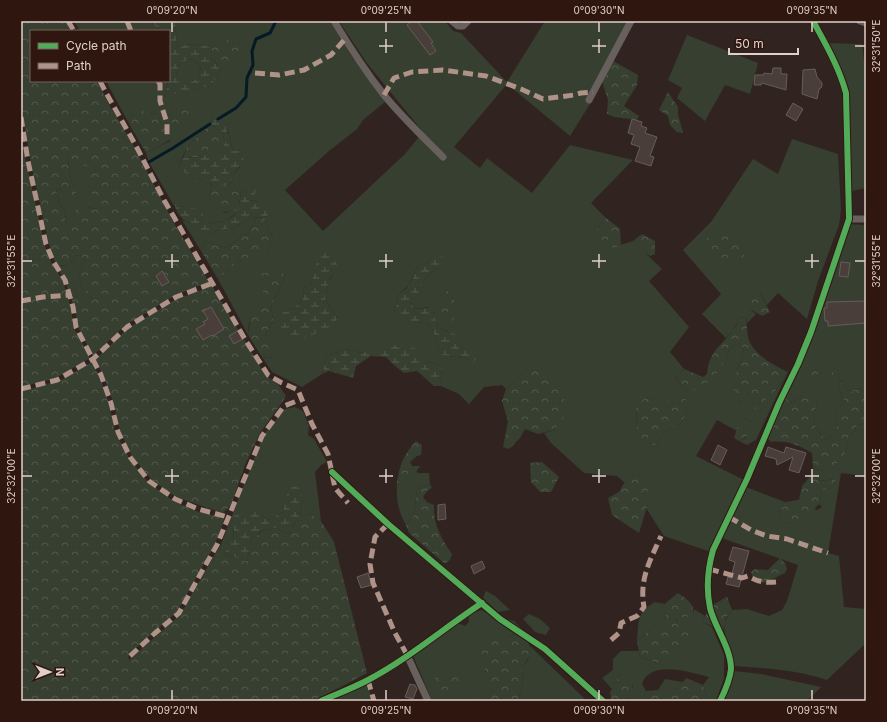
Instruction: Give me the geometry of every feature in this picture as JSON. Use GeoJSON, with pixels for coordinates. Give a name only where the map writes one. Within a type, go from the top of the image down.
{"type":"FeatureCollection","features":[{"type":"Feature","properties":{"kind":"street"},"geometry":{"type":"LineString","coordinates":[[334,21],[355,54],[384,94],[415,129],[443,157]]}},
{"type":"Feature","properties":{"kind":"street"},"geometry":{"type":"LineString","coordinates":[[452,21],[458,26],[463,26],[468,21]]}},
{"type":"Feature","properties":{"kind":"street"},"geometry":{"type":"LineString","coordinates":[[589,100],[631,21]]}},
{"type":"Feature","properties":{"kind":"street"},"geometry":{"type":"LineString","coordinates":[[720,701],[728,683],[731,669],[728,653],[710,608],[709,569],[712,554],[747,480],[779,403],[798,364],[811,332],[849,220],[850,212],[846,151],[846,93],[838,68],[813,21]]}},
{"type":"Feature","properties":{"kind":"street"},"geometry":{"type":"LineString","coordinates":[[860,21],[866,23]]}},
{"type":"Feature","properties":{"kind":"street"},"geometry":{"type":"LineString","coordinates":[[849,220],[866,219]]}},
{"type":"Feature","properties":{"kind":"street"},"geometry":{"type":"LineString","coordinates":[[332,472],[388,524],[500,619],[545,649],[603,701]]}},
{"type":"Feature","properties":{"kind":"street"},"geometry":{"type":"LineString","coordinates":[[321,701],[368,680],[408,655],[482,603]]}},
{"type":"Feature","properties":{"kind":"street"},"geometry":{"type":"LineString","coordinates":[[408,655],[428,701]]}},
{"type":"Feature","properties":{"kind":"green space"},"geometry":{"type":"Polygon","coordinates":[[[21,21],[65,21],[70,30],[30,30],[30,82],[98,82],[131,141],[175,225],[209,282],[177,294],[124,326],[93,356],[78,327],[75,307],[69,295],[94,300],[81,286],[78,273],[85,263],[81,255],[75,256],[69,265],[58,266],[54,260],[31,164],[21,101],[21,21]],[[68,159],[71,180],[79,199],[69,198],[62,189],[56,190],[59,202],[66,213],[65,223],[78,222],[76,210],[86,207],[98,209],[98,199],[88,190],[91,181],[89,175],[96,173],[94,165],[85,166],[74,162],[72,159],[68,159]]]}},
{"type":"Feature","properties":{"kind":"green space"},"geometry":{"type":"Polygon","coordinates":[[[74,21],[151,21],[158,30],[79,30],[74,21]]]}},
{"type":"Feature","properties":{"kind":"green space"},"geometry":{"type":"Polygon","coordinates":[[[151,21],[175,21],[177,46],[199,44],[211,47],[212,58],[221,70],[211,86],[194,90],[192,96],[180,91],[164,99],[168,82],[170,82],[170,30],[158,30],[151,21]],[[192,59],[181,62],[176,74],[182,82],[190,82],[198,78],[201,67],[192,59]]]}},
{"type":"Feature","properties":{"kind":"green space"},"geometry":{"type":"Polygon","coordinates":[[[175,21],[330,21],[352,57],[385,102],[363,120],[357,129],[329,151],[285,190],[323,231],[405,154],[423,132],[366,62],[339,21],[445,21],[453,31],[461,33],[507,82],[545,21],[628,21],[585,101],[590,104],[570,136],[507,84],[454,147],[480,168],[487,158],[532,193],[570,145],[633,160],[591,203],[606,218],[597,228],[611,248],[633,241],[662,269],[649,281],[689,327],[670,352],[684,369],[675,378],[688,391],[727,357],[729,348],[739,343],[744,349],[737,370],[739,403],[750,392],[755,396],[776,390],[788,372],[756,440],[747,445],[739,441],[746,438],[753,423],[744,418],[737,431],[717,420],[696,456],[744,480],[711,552],[664,536],[646,508],[649,500],[630,473],[625,483],[617,476],[584,473],[551,443],[544,433],[555,430],[526,369],[506,389],[502,385],[484,387],[469,404],[459,394],[441,386],[442,366],[377,350],[360,353],[346,349],[327,356],[322,374],[302,387],[272,372],[262,357],[272,358],[265,335],[273,321],[271,305],[285,278],[281,269],[263,273],[269,295],[264,305],[249,323],[248,335],[218,279],[238,261],[267,253],[273,239],[264,217],[271,214],[257,201],[247,200],[250,186],[241,193],[226,187],[231,183],[234,173],[240,167],[241,149],[233,151],[228,131],[213,116],[210,124],[187,147],[179,165],[183,172],[207,183],[212,183],[209,198],[224,213],[234,209],[238,211],[226,221],[206,224],[201,221],[203,215],[190,208],[181,206],[175,198],[174,206],[149,162],[146,153],[170,141],[171,115],[145,113],[133,121],[128,122],[107,82],[168,82],[164,98],[180,90],[194,90],[211,86],[221,70],[239,62],[229,39],[211,47],[199,44],[177,46],[175,21]],[[331,258],[315,269],[311,284],[304,288],[302,300],[294,308],[283,312],[297,341],[338,319],[325,299],[328,283],[337,263],[331,258]],[[442,266],[417,267],[410,282],[399,294],[394,313],[403,321],[427,323],[433,331],[441,355],[464,358],[474,362],[447,331],[438,328],[433,311],[429,307],[415,309],[411,302],[419,294],[424,279],[433,271],[442,266]],[[648,397],[636,403],[637,428],[655,445],[668,429],[681,423],[688,412],[648,397]]]}},
{"type":"Feature","properties":{"kind":"green space"},"geometry":{"type":"Polygon","coordinates":[[[687,35],[758,63],[750,94],[725,85],[705,121],[677,98],[682,88],[668,80],[687,35]]]}},
{"type":"Feature","properties":{"kind":"green space"},"geometry":{"type":"Polygon","coordinates":[[[228,39],[238,44],[240,62],[221,70],[212,58],[211,47],[228,39]]]}},
{"type":"Feature","properties":{"kind":"green space"},"geometry":{"type":"Polygon","coordinates":[[[825,43],[862,44],[866,77],[866,188],[847,192],[847,93],[825,43]]]}},
{"type":"Feature","properties":{"kind":"green space"},"geometry":{"type":"Polygon","coordinates":[[[192,59],[201,67],[198,78],[190,82],[181,82],[176,74],[181,62],[192,59]]]}},
{"type":"Feature","properties":{"kind":"green space"},"geometry":{"type":"Polygon","coordinates":[[[613,61],[638,75],[637,85],[624,106],[639,116],[637,120],[614,117],[607,114],[608,100],[601,78],[613,61]]]}},
{"type":"Feature","properties":{"kind":"green space"},"geometry":{"type":"Polygon","coordinates":[[[668,92],[678,107],[678,114],[683,133],[677,132],[670,125],[668,116],[659,110],[668,92]]]}},
{"type":"Feature","properties":{"kind":"green space"},"geometry":{"type":"Polygon","coordinates":[[[136,104],[145,113],[171,115],[184,107],[189,113],[186,121],[178,133],[167,142],[146,153],[128,122],[133,121],[129,112],[136,104]]]}},
{"type":"Feature","properties":{"kind":"green space"},"geometry":{"type":"Polygon","coordinates":[[[213,115],[225,127],[229,135],[233,151],[241,149],[244,161],[234,173],[231,183],[226,187],[220,183],[207,183],[183,172],[179,165],[183,158],[200,157],[209,153],[219,153],[225,143],[222,132],[210,124],[213,115]]]}},
{"type":"Feature","properties":{"kind":"green space"},"geometry":{"type":"Polygon","coordinates":[[[210,124],[222,132],[225,143],[219,153],[209,153],[200,157],[183,158],[187,147],[210,124]]]}},
{"type":"Feature","properties":{"kind":"green space"},"geometry":{"type":"Polygon","coordinates":[[[21,132],[26,162],[45,246],[51,262],[63,281],[71,309],[74,328],[90,358],[56,378],[21,387],[21,132]]]}},
{"type":"Feature","properties":{"kind":"green space"},"geometry":{"type":"Polygon","coordinates":[[[792,139],[838,154],[841,210],[839,225],[818,281],[807,319],[778,293],[767,305],[759,291],[750,309],[756,314],[747,323],[746,318],[740,317],[733,330],[726,338],[702,314],[721,294],[683,250],[711,222],[753,159],[778,174],[792,139]]]}},
{"type":"Feature","properties":{"kind":"green space"},"geometry":{"type":"Polygon","coordinates":[[[68,159],[94,165],[96,173],[89,187],[98,199],[98,209],[86,207],[78,222],[65,224],[66,213],[59,202],[56,190],[62,189],[79,199],[71,180],[68,159]]]}},
{"type":"Feature","properties":{"kind":"green space"},"geometry":{"type":"Polygon","coordinates":[[[212,183],[220,183],[241,193],[238,211],[232,210],[222,212],[217,209],[209,198],[212,183]]]}},
{"type":"Feature","properties":{"kind":"green space"},"geometry":{"type":"Polygon","coordinates":[[[250,186],[257,186],[255,194],[248,200],[270,205],[271,214],[264,217],[251,218],[234,228],[208,234],[195,232],[190,223],[180,216],[175,206],[174,198],[179,199],[181,206],[201,210],[203,215],[201,221],[205,223],[222,222],[232,217],[236,213],[239,207],[241,193],[250,186]]]}},
{"type":"Feature","properties":{"kind":"green space"},"geometry":{"type":"Polygon","coordinates":[[[264,217],[273,239],[267,254],[238,261],[218,279],[201,251],[206,241],[226,248],[249,232],[257,218],[264,217]]]}},
{"type":"Feature","properties":{"kind":"green space"},"geometry":{"type":"Polygon","coordinates":[[[251,218],[257,218],[249,232],[226,248],[206,241],[201,251],[182,220],[208,234],[234,228],[251,218]]]}},
{"type":"Feature","properties":{"kind":"green space"},"geometry":{"type":"Polygon","coordinates":[[[606,218],[620,229],[621,246],[611,248],[601,240],[597,228],[606,218]]]}},
{"type":"Feature","properties":{"kind":"green space"},"geometry":{"type":"Polygon","coordinates":[[[847,224],[866,225],[866,393],[859,388],[850,392],[839,379],[838,389],[844,400],[836,413],[836,434],[826,440],[814,422],[817,401],[801,396],[792,403],[783,397],[791,381],[847,224]]]}},
{"type":"Feature","properties":{"kind":"green space"},"geometry":{"type":"Polygon","coordinates":[[[720,229],[741,243],[744,256],[739,262],[718,257],[702,242],[720,229]]]}},
{"type":"Feature","properties":{"kind":"green space"},"geometry":{"type":"Polygon","coordinates":[[[642,234],[655,241],[655,254],[650,256],[641,250],[633,241],[642,234]]]}},
{"type":"Feature","properties":{"kind":"green space"},"geometry":{"type":"Polygon","coordinates":[[[319,252],[330,252],[331,258],[337,263],[338,270],[330,279],[325,299],[338,319],[327,329],[297,341],[284,337],[279,329],[283,312],[294,308],[302,300],[304,288],[311,284],[319,252]]]}},
{"type":"Feature","properties":{"kind":"green space"},"geometry":{"type":"Polygon","coordinates":[[[81,255],[85,263],[78,273],[81,286],[95,301],[69,295],[65,280],[56,267],[69,265],[75,256],[81,255]]]}},
{"type":"Feature","properties":{"kind":"green space"},"geometry":{"type":"Polygon","coordinates":[[[435,255],[442,256],[442,266],[433,271],[424,279],[419,294],[411,303],[415,309],[434,307],[433,311],[438,328],[459,336],[460,347],[470,350],[476,358],[474,362],[464,358],[441,355],[433,331],[427,323],[403,322],[394,313],[399,294],[406,289],[413,278],[417,267],[435,255]]]}},
{"type":"Feature","properties":{"kind":"green space"},"geometry":{"type":"Polygon","coordinates":[[[281,268],[285,278],[271,305],[273,321],[265,335],[273,350],[271,358],[262,357],[248,335],[252,310],[264,305],[268,295],[262,291],[256,280],[263,273],[281,268]]]}},
{"type":"Feature","properties":{"kind":"green space"},"geometry":{"type":"Polygon","coordinates":[[[454,285],[457,292],[454,300],[456,314],[451,323],[444,322],[439,305],[440,301],[454,285]]]}},
{"type":"Feature","properties":{"kind":"green space"},"geometry":{"type":"Polygon","coordinates":[[[750,285],[759,291],[770,312],[762,316],[750,309],[750,285]]]}},
{"type":"Feature","properties":{"kind":"green space"},"geometry":{"type":"Polygon","coordinates":[[[212,286],[266,376],[278,384],[286,396],[260,433],[245,465],[231,505],[223,513],[176,497],[152,480],[132,456],[120,431],[113,401],[103,375],[95,360],[128,328],[177,299],[212,286]]]}},
{"type":"Feature","properties":{"kind":"green space"},"geometry":{"type":"Polygon","coordinates":[[[740,317],[746,318],[749,340],[755,350],[771,363],[788,372],[776,390],[755,409],[751,406],[754,396],[750,392],[739,403],[733,400],[737,370],[744,349],[739,343],[729,348],[727,357],[718,372],[701,389],[688,391],[675,378],[684,369],[703,377],[707,374],[710,360],[740,317]]]}},
{"type":"Feature","properties":{"kind":"green space"},"geometry":{"type":"Polygon","coordinates":[[[397,345],[415,348],[425,361],[442,366],[441,386],[434,386],[417,371],[404,373],[386,357],[371,356],[356,366],[353,378],[329,371],[322,374],[327,356],[346,349],[360,353],[397,345]]]}},
{"type":"Feature","properties":{"kind":"green space"},"geometry":{"type":"Polygon","coordinates":[[[92,362],[100,378],[109,404],[115,432],[129,458],[149,483],[173,501],[196,511],[221,517],[224,520],[215,544],[177,612],[128,655],[129,660],[180,615],[215,554],[224,554],[247,561],[251,540],[262,531],[276,528],[289,534],[299,516],[310,513],[321,521],[334,542],[367,673],[314,701],[21,701],[21,392],[61,380],[92,362]]]}},
{"type":"Feature","properties":{"kind":"green space"},"geometry":{"type":"Polygon","coordinates":[[[803,365],[818,367],[833,372],[836,377],[830,377],[822,374],[802,376],[798,371],[803,365]]]}},
{"type":"Feature","properties":{"kind":"green space"},"geometry":{"type":"Polygon","coordinates":[[[526,369],[549,369],[563,391],[566,414],[554,430],[538,434],[525,429],[520,438],[509,449],[503,447],[508,421],[502,401],[506,389],[526,369]]]}},
{"type":"Feature","properties":{"kind":"green space"},"geometry":{"type":"Polygon","coordinates":[[[839,379],[850,392],[859,388],[866,393],[866,423],[857,426],[848,440],[845,454],[836,464],[823,471],[813,468],[812,453],[792,444],[771,442],[767,438],[783,397],[792,403],[801,396],[814,396],[817,401],[814,422],[818,430],[826,440],[836,434],[836,413],[844,400],[838,389],[839,379]]]}},
{"type":"Feature","properties":{"kind":"green space"},"geometry":{"type":"Polygon","coordinates":[[[674,395],[687,400],[688,412],[681,423],[668,429],[655,445],[645,445],[637,428],[636,403],[648,397],[666,403],[674,395]]]}},
{"type":"Feature","properties":{"kind":"green space"},"geometry":{"type":"Polygon","coordinates":[[[295,407],[303,411],[309,426],[308,435],[314,439],[327,462],[321,465],[315,472],[321,521],[310,513],[299,516],[303,498],[284,504],[283,512],[269,520],[258,513],[234,526],[232,543],[224,554],[215,554],[220,547],[263,435],[285,409],[295,407]]]}},
{"type":"Feature","properties":{"kind":"green space"},"geometry":{"type":"Polygon","coordinates":[[[744,418],[753,423],[749,434],[739,441],[734,438],[737,428],[744,418]]]}},
{"type":"Feature","properties":{"kind":"green space"},"geometry":{"type":"Polygon","coordinates":[[[866,423],[866,476],[841,473],[828,553],[839,556],[844,607],[866,609],[866,643],[827,680],[793,672],[733,666],[724,629],[728,616],[732,610],[747,609],[769,616],[782,610],[787,601],[798,565],[722,538],[746,487],[785,502],[779,515],[804,521],[814,509],[817,510],[822,507],[819,504],[822,490],[830,489],[835,484],[835,479],[821,481],[811,475],[813,468],[823,471],[845,454],[848,440],[857,426],[866,423]]]}},
{"type":"Feature","properties":{"kind":"green space"},"geometry":{"type":"Polygon","coordinates":[[[416,441],[422,445],[421,455],[417,456],[410,462],[412,466],[420,466],[414,475],[403,486],[397,483],[399,471],[405,456],[416,441]]]}},
{"type":"Feature","properties":{"kind":"green space"},"geometry":{"type":"Polygon","coordinates":[[[542,462],[559,477],[551,492],[540,492],[531,482],[530,463],[542,462]]]}},
{"type":"Feature","properties":{"kind":"green space"},"geometry":{"type":"Polygon","coordinates":[[[416,471],[418,473],[429,473],[430,484],[417,489],[414,516],[406,525],[398,505],[397,483],[403,486],[416,471]]]}},
{"type":"Feature","properties":{"kind":"green space"},"geometry":{"type":"Polygon","coordinates":[[[630,473],[646,478],[649,500],[639,533],[612,515],[608,498],[619,492],[630,473]]]}},
{"type":"Feature","properties":{"kind":"green space"},"geometry":{"type":"Polygon","coordinates":[[[811,475],[821,481],[835,479],[836,484],[830,489],[822,490],[819,504],[804,521],[787,526],[779,515],[785,502],[799,500],[802,486],[811,475]]]}},
{"type":"Feature","properties":{"kind":"green space"},"geometry":{"type":"Polygon","coordinates":[[[430,484],[432,488],[428,490],[423,497],[427,502],[434,505],[438,531],[452,554],[450,560],[445,564],[409,533],[406,525],[414,516],[417,489],[430,484]]]}},
{"type":"Feature","properties":{"kind":"green space"},"geometry":{"type":"Polygon","coordinates":[[[290,485],[299,488],[303,498],[299,516],[289,534],[276,528],[261,531],[251,540],[247,561],[224,554],[234,534],[232,520],[234,516],[244,510],[258,513],[269,520],[283,512],[290,485]]]}},
{"type":"Feature","properties":{"kind":"green space"},"geometry":{"type":"Polygon","coordinates":[[[780,558],[785,563],[787,569],[785,573],[764,583],[753,579],[751,572],[755,569],[768,570],[780,558]]]}},
{"type":"Feature","properties":{"kind":"green space"},"geometry":{"type":"Polygon","coordinates":[[[486,591],[495,596],[510,610],[498,612],[483,598],[486,591]]]}},
{"type":"Feature","properties":{"kind":"green space"},"geometry":{"type":"Polygon","coordinates":[[[678,593],[693,607],[693,614],[687,617],[676,618],[677,625],[686,629],[691,642],[681,652],[663,665],[640,657],[637,641],[653,627],[662,626],[666,615],[662,606],[678,593]]]}},
{"type":"Feature","properties":{"kind":"green space"},"geometry":{"type":"Polygon","coordinates":[[[727,597],[732,610],[726,618],[723,631],[703,622],[711,606],[727,597]]]}},
{"type":"Feature","properties":{"kind":"green space"},"geometry":{"type":"Polygon","coordinates":[[[655,602],[665,604],[662,606],[666,615],[662,626],[653,627],[637,641],[641,614],[655,602]]]}},
{"type":"Feature","properties":{"kind":"green space"},"geometry":{"type":"Polygon","coordinates":[[[694,609],[705,616],[703,622],[712,627],[724,655],[724,678],[716,701],[707,701],[703,685],[709,677],[692,672],[662,669],[646,676],[642,684],[646,691],[642,701],[631,701],[629,698],[633,686],[621,673],[612,689],[602,678],[613,670],[613,659],[621,651],[639,651],[640,657],[663,665],[677,625],[676,617],[693,614],[694,609]]]}},
{"type":"Feature","properties":{"kind":"green space"},"geometry":{"type":"Polygon","coordinates":[[[482,610],[490,615],[514,621],[522,629],[507,638],[485,670],[495,684],[495,693],[470,701],[432,701],[412,653],[458,623],[465,626],[469,622],[468,614],[482,610]]]}},
{"type":"Feature","properties":{"kind":"green space"},"geometry":{"type":"Polygon","coordinates":[[[529,614],[540,619],[550,628],[546,635],[535,632],[523,619],[529,614]]]}},
{"type":"Feature","properties":{"kind":"green space"},"geometry":{"type":"Polygon","coordinates":[[[522,629],[529,644],[530,653],[522,667],[523,685],[517,701],[470,701],[495,692],[492,681],[478,656],[480,641],[495,634],[507,638],[522,629]]]}},
{"type":"Feature","properties":{"kind":"green space"},"geometry":{"type":"Polygon","coordinates":[[[530,646],[587,701],[517,701],[523,685],[522,667],[528,660],[530,646]]]}},
{"type":"Feature","properties":{"kind":"green space"},"geometry":{"type":"Polygon","coordinates":[[[734,671],[761,674],[821,687],[807,701],[724,701],[734,671]]]}},
{"type":"Feature","properties":{"kind":"green space"},"geometry":{"type":"Polygon","coordinates":[[[621,673],[630,674],[632,693],[628,699],[624,701],[611,701],[610,692],[621,673]]]}},
{"type":"Feature","properties":{"kind":"green space"},"geometry":{"type":"Polygon","coordinates":[[[439,675],[458,677],[462,686],[459,691],[450,692],[435,690],[433,680],[439,675]]]}},
{"type":"Feature","properties":{"kind":"green space"},"geometry":{"type":"Polygon","coordinates":[[[686,678],[703,685],[707,701],[642,701],[646,691],[658,690],[672,695],[686,678]]]}},
{"type":"Feature","properties":{"kind":"green space"},"geometry":{"type":"Polygon","coordinates":[[[665,679],[683,682],[672,696],[658,690],[665,679]]]}},
{"type":"Feature","properties":{"kind":"green space"},"geometry":{"type":"Polygon","coordinates":[[[367,681],[372,701],[333,701],[367,681]]]}},
{"type":"Feature","properties":{"kind":"building"},"geometry":{"type":"Polygon","coordinates":[[[412,21],[417,21],[433,42],[431,43],[436,51],[430,55],[407,25],[412,21]]]}},
{"type":"Feature","properties":{"kind":"building"},"geometry":{"type":"Polygon","coordinates":[[[773,68],[781,68],[781,74],[787,74],[786,90],[762,83],[761,85],[754,85],[755,75],[763,75],[764,73],[772,74],[773,68]]]}},
{"type":"Feature","properties":{"kind":"building"},"geometry":{"type":"Polygon","coordinates":[[[815,69],[817,77],[822,83],[817,99],[802,94],[803,70],[815,69]]]}},
{"type":"Feature","properties":{"kind":"building"},"geometry":{"type":"Polygon","coordinates":[[[793,103],[803,109],[796,121],[786,115],[793,103]]]}},
{"type":"Feature","properties":{"kind":"building"},"geometry":{"type":"Polygon","coordinates":[[[632,119],[642,122],[641,126],[647,128],[645,133],[657,137],[650,156],[654,157],[651,166],[635,161],[640,147],[631,144],[634,135],[628,133],[632,119]]]}},
{"type":"Feature","properties":{"kind":"building"},"geometry":{"type":"Polygon","coordinates":[[[841,262],[850,263],[848,277],[839,276],[841,262]]]}},
{"type":"Feature","properties":{"kind":"building"},"geometry":{"type":"Polygon","coordinates":[[[162,271],[169,282],[162,286],[156,276],[162,271]]]}},
{"type":"Feature","properties":{"kind":"building"},"geometry":{"type":"Polygon","coordinates":[[[866,301],[866,323],[828,326],[828,321],[825,321],[824,308],[827,308],[827,302],[866,301]]]}},
{"type":"Feature","properties":{"kind":"building"},"geometry":{"type":"Polygon","coordinates":[[[211,307],[224,329],[203,340],[196,329],[205,324],[203,322],[208,319],[203,311],[211,307]]]}},
{"type":"Feature","properties":{"kind":"building"},"geometry":{"type":"Polygon","coordinates":[[[241,329],[246,337],[234,344],[229,336],[241,329]]]}},
{"type":"Feature","properties":{"kind":"building"},"geometry":{"type":"Polygon","coordinates":[[[718,445],[727,450],[720,465],[711,460],[718,445]]]}},
{"type":"Feature","properties":{"kind":"building"},"geometry":{"type":"Polygon","coordinates":[[[768,447],[784,453],[786,447],[806,453],[799,473],[789,470],[793,457],[777,465],[776,459],[765,456],[768,447]]]}},
{"type":"Feature","properties":{"kind":"building"},"geometry":{"type":"Polygon","coordinates":[[[445,504],[446,519],[438,520],[438,505],[445,504]]]}},
{"type":"Feature","properties":{"kind":"building"},"geometry":{"type":"Polygon","coordinates":[[[733,547],[749,551],[739,587],[726,584],[728,577],[731,578],[735,562],[729,560],[733,547]]]}},
{"type":"Feature","properties":{"kind":"building"},"geometry":{"type":"Polygon","coordinates":[[[482,561],[485,568],[474,574],[471,566],[482,561]]]}},
{"type":"Feature","properties":{"kind":"building"},"geometry":{"type":"Polygon","coordinates":[[[368,573],[372,585],[361,588],[357,577],[368,573]]]}},
{"type":"Feature","properties":{"kind":"building"},"geometry":{"type":"Polygon","coordinates":[[[410,684],[415,685],[417,689],[413,699],[405,697],[410,684]]]}},
{"type":"Feature","properties":{"kind":"waterway"},"geometry":{"type":"LineString","coordinates":[[218,119],[236,108],[246,97],[247,78],[253,65],[252,51],[256,39],[270,33],[276,21]]}},
{"type":"Feature","properties":{"kind":"waterway"},"geometry":{"type":"LineString","coordinates":[[149,162],[210,124]]}},
{"type":"Feature","properties":{"kind":"marked path"},"geometry":{"type":"LineString","coordinates":[[68,21],[73,30]]}},
{"type":"Feature","properties":{"kind":"marked path"},"geometry":{"type":"LineString","coordinates":[[127,21],[131,30]]}},
{"type":"Feature","properties":{"kind":"marked path"},"geometry":{"type":"LineString","coordinates":[[255,73],[279,75],[304,70],[331,55],[345,39]]}},
{"type":"Feature","properties":{"kind":"marked path"},"geometry":{"type":"LineString","coordinates":[[384,95],[394,78],[412,72],[443,70],[486,76],[543,99],[593,92]]}},
{"type":"Feature","properties":{"kind":"marked path"},"geometry":{"type":"LineString","coordinates":[[100,82],[164,200],[246,341],[268,375],[298,390],[312,424],[328,454],[335,488],[348,503]]}},
{"type":"Feature","properties":{"kind":"marked path"},"geometry":{"type":"LineString","coordinates":[[159,82],[160,101],[167,123],[167,138]]}},
{"type":"Feature","properties":{"kind":"marked path"},"geometry":{"type":"LineString","coordinates":[[21,117],[28,161],[46,244],[53,261],[65,280],[73,307],[76,327],[101,375],[111,403],[118,432],[130,457],[149,481],[175,499],[198,509],[228,517]]}},
{"type":"Feature","properties":{"kind":"marked path"},"geometry":{"type":"LineString","coordinates":[[21,389],[57,380],[93,359],[127,327],[176,297],[213,283]]}},
{"type":"Feature","properties":{"kind":"marked path"},"geometry":{"type":"LineString","coordinates":[[21,301],[43,297],[69,295]]}},
{"type":"Feature","properties":{"kind":"marked path"},"geometry":{"type":"LineString","coordinates":[[130,656],[179,613],[217,545],[262,436],[284,406],[302,399]]}},
{"type":"Feature","properties":{"kind":"marked path"},"geometry":{"type":"LineString","coordinates":[[729,517],[751,530],[767,536],[787,539],[828,553]]}},
{"type":"Feature","properties":{"kind":"marked path"},"geometry":{"type":"LineString","coordinates":[[388,524],[375,537],[370,564],[373,583],[395,633],[407,655]]}},
{"type":"Feature","properties":{"kind":"marked path"},"geometry":{"type":"LineString","coordinates":[[611,640],[619,633],[621,623],[637,616],[644,607],[643,588],[646,570],[661,536]]}},
{"type":"Feature","properties":{"kind":"marked path"},"geometry":{"type":"LineString","coordinates":[[709,569],[742,578],[748,576],[762,582],[776,582]]}},
{"type":"Feature","properties":{"kind":"marked path"},"geometry":{"type":"LineString","coordinates":[[368,680],[374,701]]}},
{"type":"Feature","properties":{"kind":"cycle path"},"geometry":{"type":"LineString","coordinates":[[720,701],[731,669],[726,646],[712,616],[710,608],[708,579],[713,550],[747,479],[779,403],[798,364],[811,332],[849,219],[846,93],[836,65],[813,21]]}},
{"type":"Feature","properties":{"kind":"cycle path"},"geometry":{"type":"LineString","coordinates":[[332,472],[388,524],[500,619],[545,649],[603,701]]}},
{"type":"Feature","properties":{"kind":"cycle path"},"geometry":{"type":"LineString","coordinates":[[321,701],[357,686],[383,672],[482,603]]}}]}
